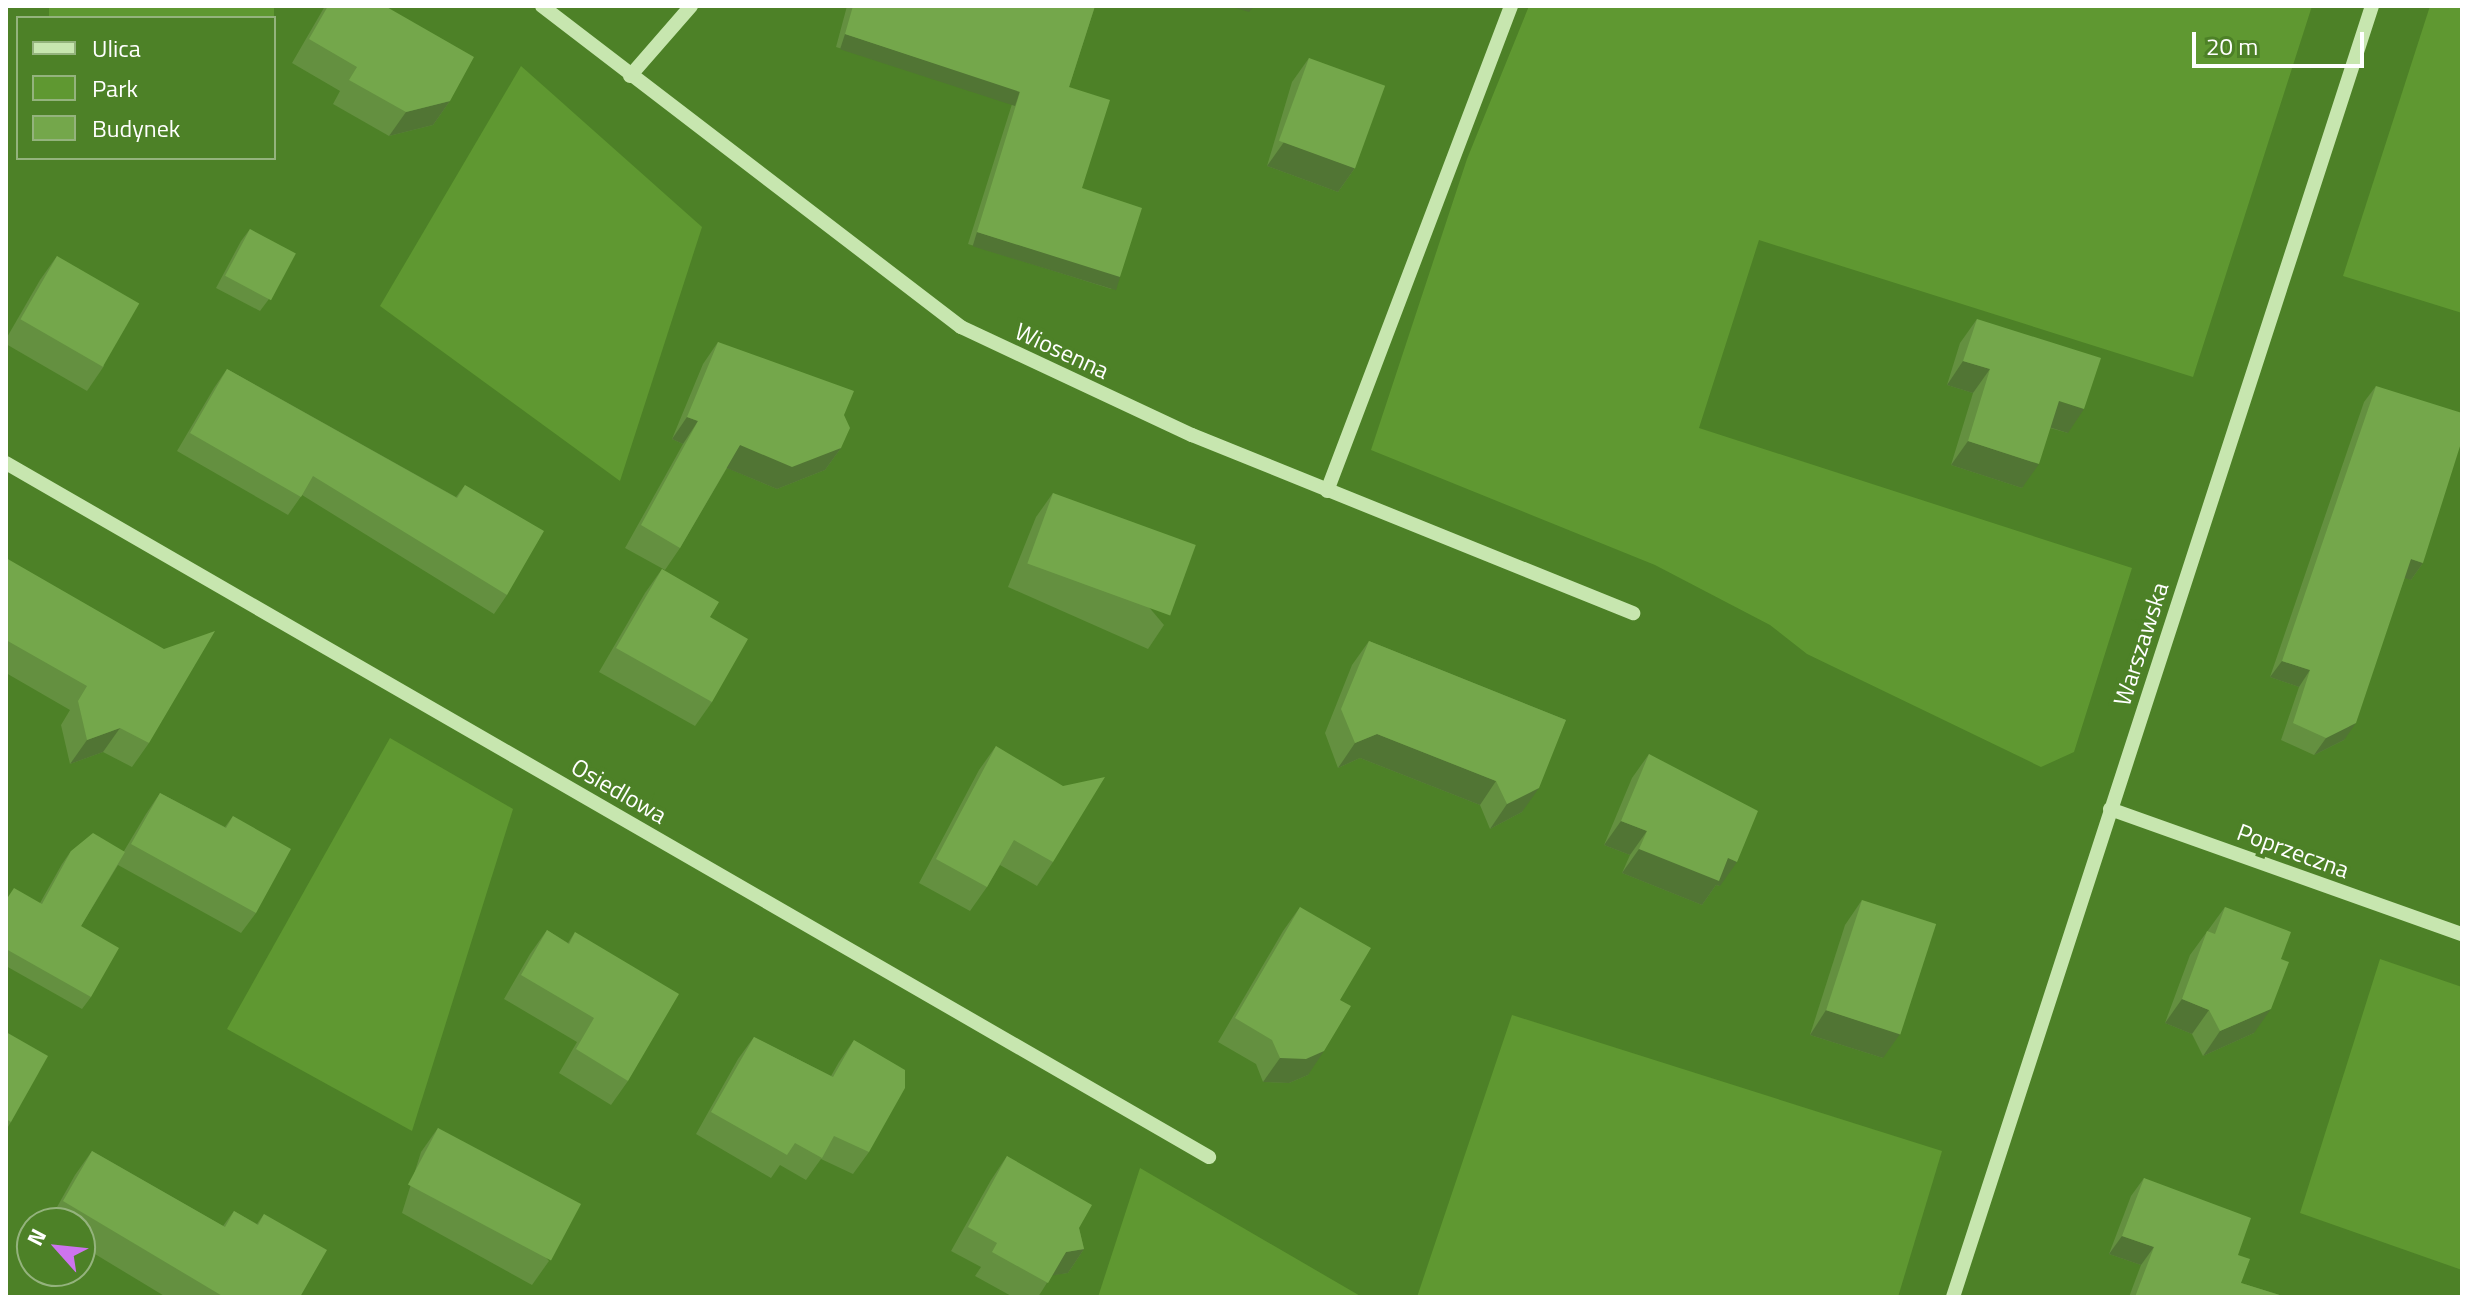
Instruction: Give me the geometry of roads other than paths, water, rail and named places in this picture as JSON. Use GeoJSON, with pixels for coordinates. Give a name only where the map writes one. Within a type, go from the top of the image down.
{"type":"FeatureCollection","features":[{"type":"Feature","properties":{"kind":"street","name":"Wiosenna"},"geometry":{"type":"LineString","coordinates":[[542,6],[961,327],[1327,491],[1633,613]]}},
{"type":"Feature","properties":{"kind":"street"},"geometry":{"type":"LineString","coordinates":[[630,76],[691,6]]}},
{"type":"Feature","properties":{"kind":"street"},"geometry":{"type":"LineString","coordinates":[[1327,491],[1511,6]]}},
{"type":"Feature","properties":{"kind":"street","name":"Warszawska"},"geometry":{"type":"LineString","coordinates":[[1953,1297],[2372,6]]}},
{"type":"Feature","properties":{"kind":"street","name":"Osiedlowa"},"geometry":{"type":"LineString","coordinates":[[6,463],[1209,1157]]}},
{"type":"Feature","properties":{"kind":"street","name":"Poprzeczna"},"geometry":{"type":"LineString","coordinates":[[2110,809],[2462,934]]}}]}
